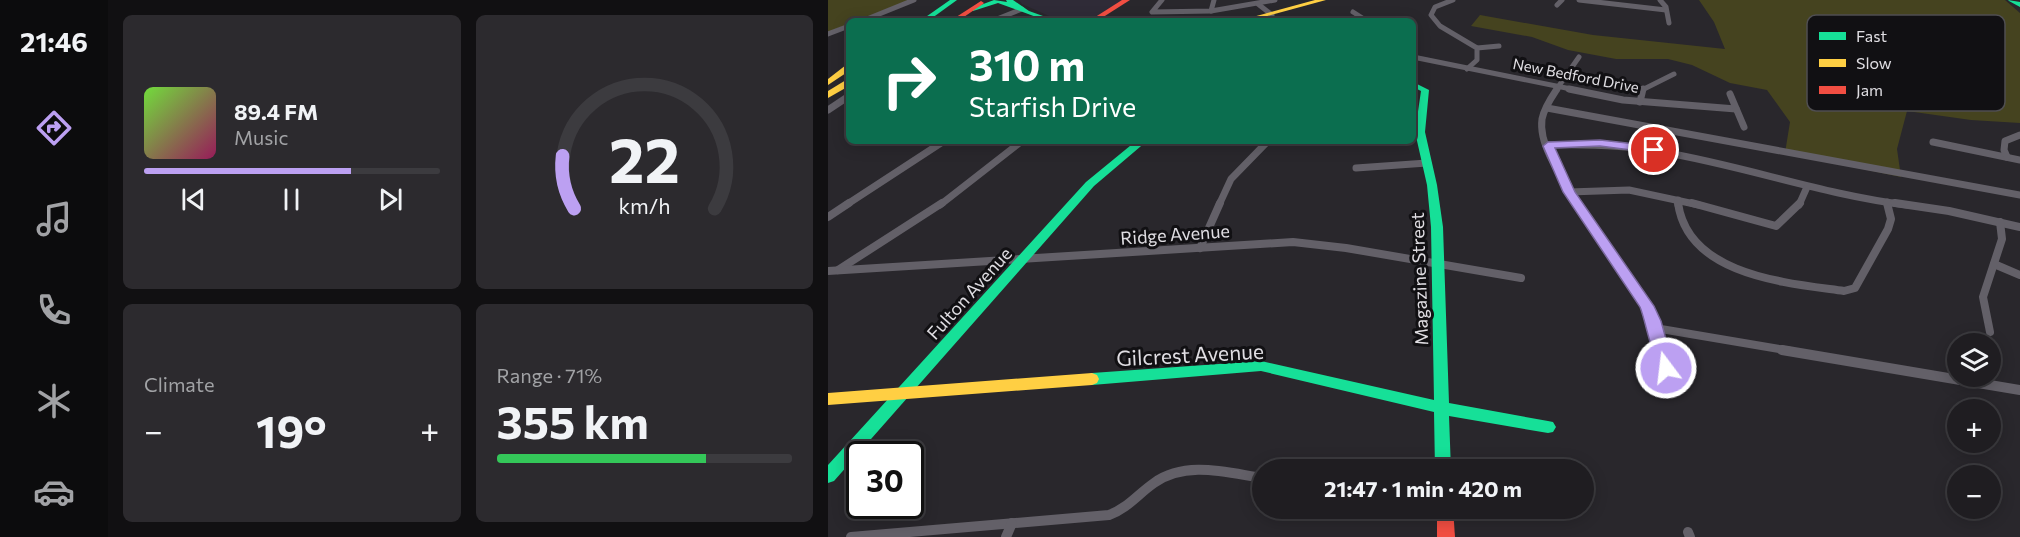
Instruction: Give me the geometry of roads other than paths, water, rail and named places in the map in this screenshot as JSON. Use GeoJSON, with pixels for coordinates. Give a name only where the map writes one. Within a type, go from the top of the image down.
{"type":"FeatureCollection","features":[{"type":"Feature","properties":{"kind":"main road"},"geometry":{"type":"LineString","coordinates":[[916,18],[935,0]]}},
{"type":"Feature","properties":{"kind":"main road"},"geometry":{"type":"LineString","coordinates":[[927,18],[954,0]]}},
{"type":"Feature","properties":{"kind":"main road"},"geometry":{"type":"LineString","coordinates":[[944,18],[971,4],[986,0]]}},
{"type":"Feature","properties":{"kind":"main road"},"geometry":{"type":"LineString","coordinates":[[1009,0],[1021,8]]}},
{"type":"Feature","properties":{"kind":"main road"},"geometry":{"type":"LineString","coordinates":[[1097,18],[1127,0]]}},
{"type":"Feature","properties":{"kind":"main road"},"geometry":{"type":"LineString","coordinates":[[1276,18],[1323,0]]}},
{"type":"Feature","properties":{"kind":"main road"},"geometry":{"type":"LineString","coordinates":[[1276,18],[1335,0]]}},
{"type":"Feature","properties":{"kind":"main road"},"geometry":{"type":"LineString","coordinates":[[2011,0],[2020,5]]}},
{"type":"Feature","properties":{"kind":"main road"},"geometry":{"type":"LineString","coordinates":[[956,18],[971,4],[995,1],[1046,18]]}},
{"type":"Feature","properties":{"kind":"main road"},"geometry":{"type":"LineString","coordinates":[[828,84],[846,71]]}},
{"type":"Feature","properties":{"kind":"main road"},"geometry":{"type":"LineString","coordinates":[[828,96],[846,86]]}},
{"type":"Feature","properties":{"kind":"main road","name":"Magazine Street"},"geometry":{"type":"LineString","coordinates":[[1419,86],[1420,132],[1435,204],[1443,459]]}},
{"type":"Feature","properties":{"kind":"main road","name":"Fulton Avenue"},"geometry":{"type":"LineString","coordinates":[[828,476],[1100,174],[1138,144]]}},
{"type":"Feature","properties":{"kind":"main road","name":"Gilcrest Avenue"},"geometry":{"type":"LineString","coordinates":[[828,399],[1261,366],[1441,408],[1548,427]]}},
{"type":"Feature","properties":{"kind":"main road"},"geometry":{"type":"LineString","coordinates":[[1445,519],[1446,537]]}},
{"type":"Feature","properties":{"kind":"street"},"geometry":{"type":"LineString","coordinates":[[869,18],[914,0]]}},
{"type":"Feature","properties":{"kind":"street"},"geometry":{"type":"LineString","coordinates":[[1162,0],[1152,12],[1211,11],[1275,0]]}},
{"type":"Feature","properties":{"kind":"street"},"geometry":{"type":"LineString","coordinates":[[1211,11],[1214,0]]}},
{"type":"Feature","properties":{"kind":"street"},"geometry":{"type":"LineString","coordinates":[[1453,0],[1435,7],[1432,18],[1477,48],[1500,46]]}},
{"type":"Feature","properties":{"kind":"street"},"geometry":{"type":"LineString","coordinates":[[1557,5],[1562,0]]}},
{"type":"Feature","properties":{"kind":"street"},"geometry":{"type":"LineString","coordinates":[[1579,0],[1666,9]]}},
{"type":"Feature","properties":{"kind":"street"},"geometry":{"type":"LineString","coordinates":[[1660,0],[1666,9],[1669,23]]}},
{"type":"Feature","properties":{"kind":"street"},"geometry":{"type":"LineString","coordinates":[[1258,4],[1272,18]]}},
{"type":"Feature","properties":{"kind":"street"},"geometry":{"type":"LineString","coordinates":[[999,18],[1021,8]]}},
{"type":"Feature","properties":{"kind":"street"},"geometry":{"type":"LineString","coordinates":[[1353,12],[1362,18]]}},
{"type":"Feature","properties":{"kind":"street"},"geometry":{"type":"LineString","coordinates":[[828,34],[846,27]]}},
{"type":"Feature","properties":{"kind":"street"},"geometry":{"type":"LineString","coordinates":[[1467,69],[1477,60],[1477,48]]}},
{"type":"Feature","properties":{"kind":"street"},"geometry":{"type":"LineString","coordinates":[[1579,57],[1547,108],[1541,126],[1569,192],[1629,277],[1646,306],[1655,328],[1666,368]]}},
{"type":"Feature","properties":{"kind":"street","name":"New Bedford Drive"},"geometry":{"type":"LineString","coordinates":[[1416,58],[1559,88],[1640,102],[1736,109]]}},
{"type":"Feature","properties":{"kind":"street"},"geometry":{"type":"LineString","coordinates":[[1640,102],[1643,88],[1674,74]]}},
{"type":"Feature","properties":{"kind":"street"},"geometry":{"type":"LineString","coordinates":[[1730,93],[1744,127]]}},
{"type":"Feature","properties":{"kind":"street"},"geometry":{"type":"LineString","coordinates":[[828,110],[846,98]]}},
{"type":"Feature","properties":{"kind":"street"},"geometry":{"type":"LineString","coordinates":[[1547,108],[2020,195]]}},
{"type":"Feature","properties":{"kind":"street"},"geometry":{"type":"LineString","coordinates":[[2007,157],[2004,150],[2005,141],[2020,135]]}},
{"type":"Feature","properties":{"kind":"street"},"geometry":{"type":"LineString","coordinates":[[1933,142],[2020,160]]}},
{"type":"Feature","properties":{"kind":"street"},"geometry":{"type":"LineString","coordinates":[[1548,146],[1600,143],[1631,146],[1746,170],[1807,187],[1887,202],[1941,209],[2020,227]]}},
{"type":"Feature","properties":{"kind":"street"},"geometry":{"type":"LineString","coordinates":[[828,217],[939,144]]}},
{"type":"Feature","properties":{"kind":"street"},"geometry":{"type":"LineString","coordinates":[[833,271],[941,204],[1018,144]]}},
{"type":"Feature","properties":{"kind":"street"},"geometry":{"type":"LineString","coordinates":[[1200,248],[1232,178],[1265,144]]}},
{"type":"Feature","properties":{"kind":"street"},"geometry":{"type":"LineString","coordinates":[[1356,168],[1427,163]]}},
{"type":"Feature","properties":{"kind":"street"},"geometry":{"type":"LineString","coordinates":[[1569,192],[1616,189],[1678,200],[1776,226],[1786,220],[1805,198],[1807,187]]}},
{"type":"Feature","properties":{"kind":"street"},"geometry":{"type":"LineString","coordinates":[[1678,200],[1680,217],[1689,231],[1713,256],[1728,266],[1762,279],[1844,291],[1854,288],[1888,229],[1891,219],[1887,202]]}},
{"type":"Feature","properties":{"kind":"street"},"geometry":{"type":"LineString","coordinates":[[1990,332],[1983,297],[2002,238],[2000,222]]}},
{"type":"Feature","properties":{"kind":"street","name":"Ridge Avenue"},"geometry":{"type":"LineString","coordinates":[[833,271],[1299,242],[1521,278]]}},
{"type":"Feature","properties":{"kind":"street"},"geometry":{"type":"LineString","coordinates":[[1994,264],[2020,275]]}},
{"type":"Feature","properties":{"kind":"street"},"geometry":{"type":"LineString","coordinates":[[1655,328],[2020,390]]}},
{"type":"Feature","properties":{"kind":"street"},"geometry":{"type":"LineString","coordinates":[[851,537],[1118,512],[1128,507],[1154,483],[1181,468],[1252,477]]}},
{"type":"Feature","properties":{"kind":"street"},"geometry":{"type":"LineString","coordinates":[[1006,537],[1012,523]]}}]}
